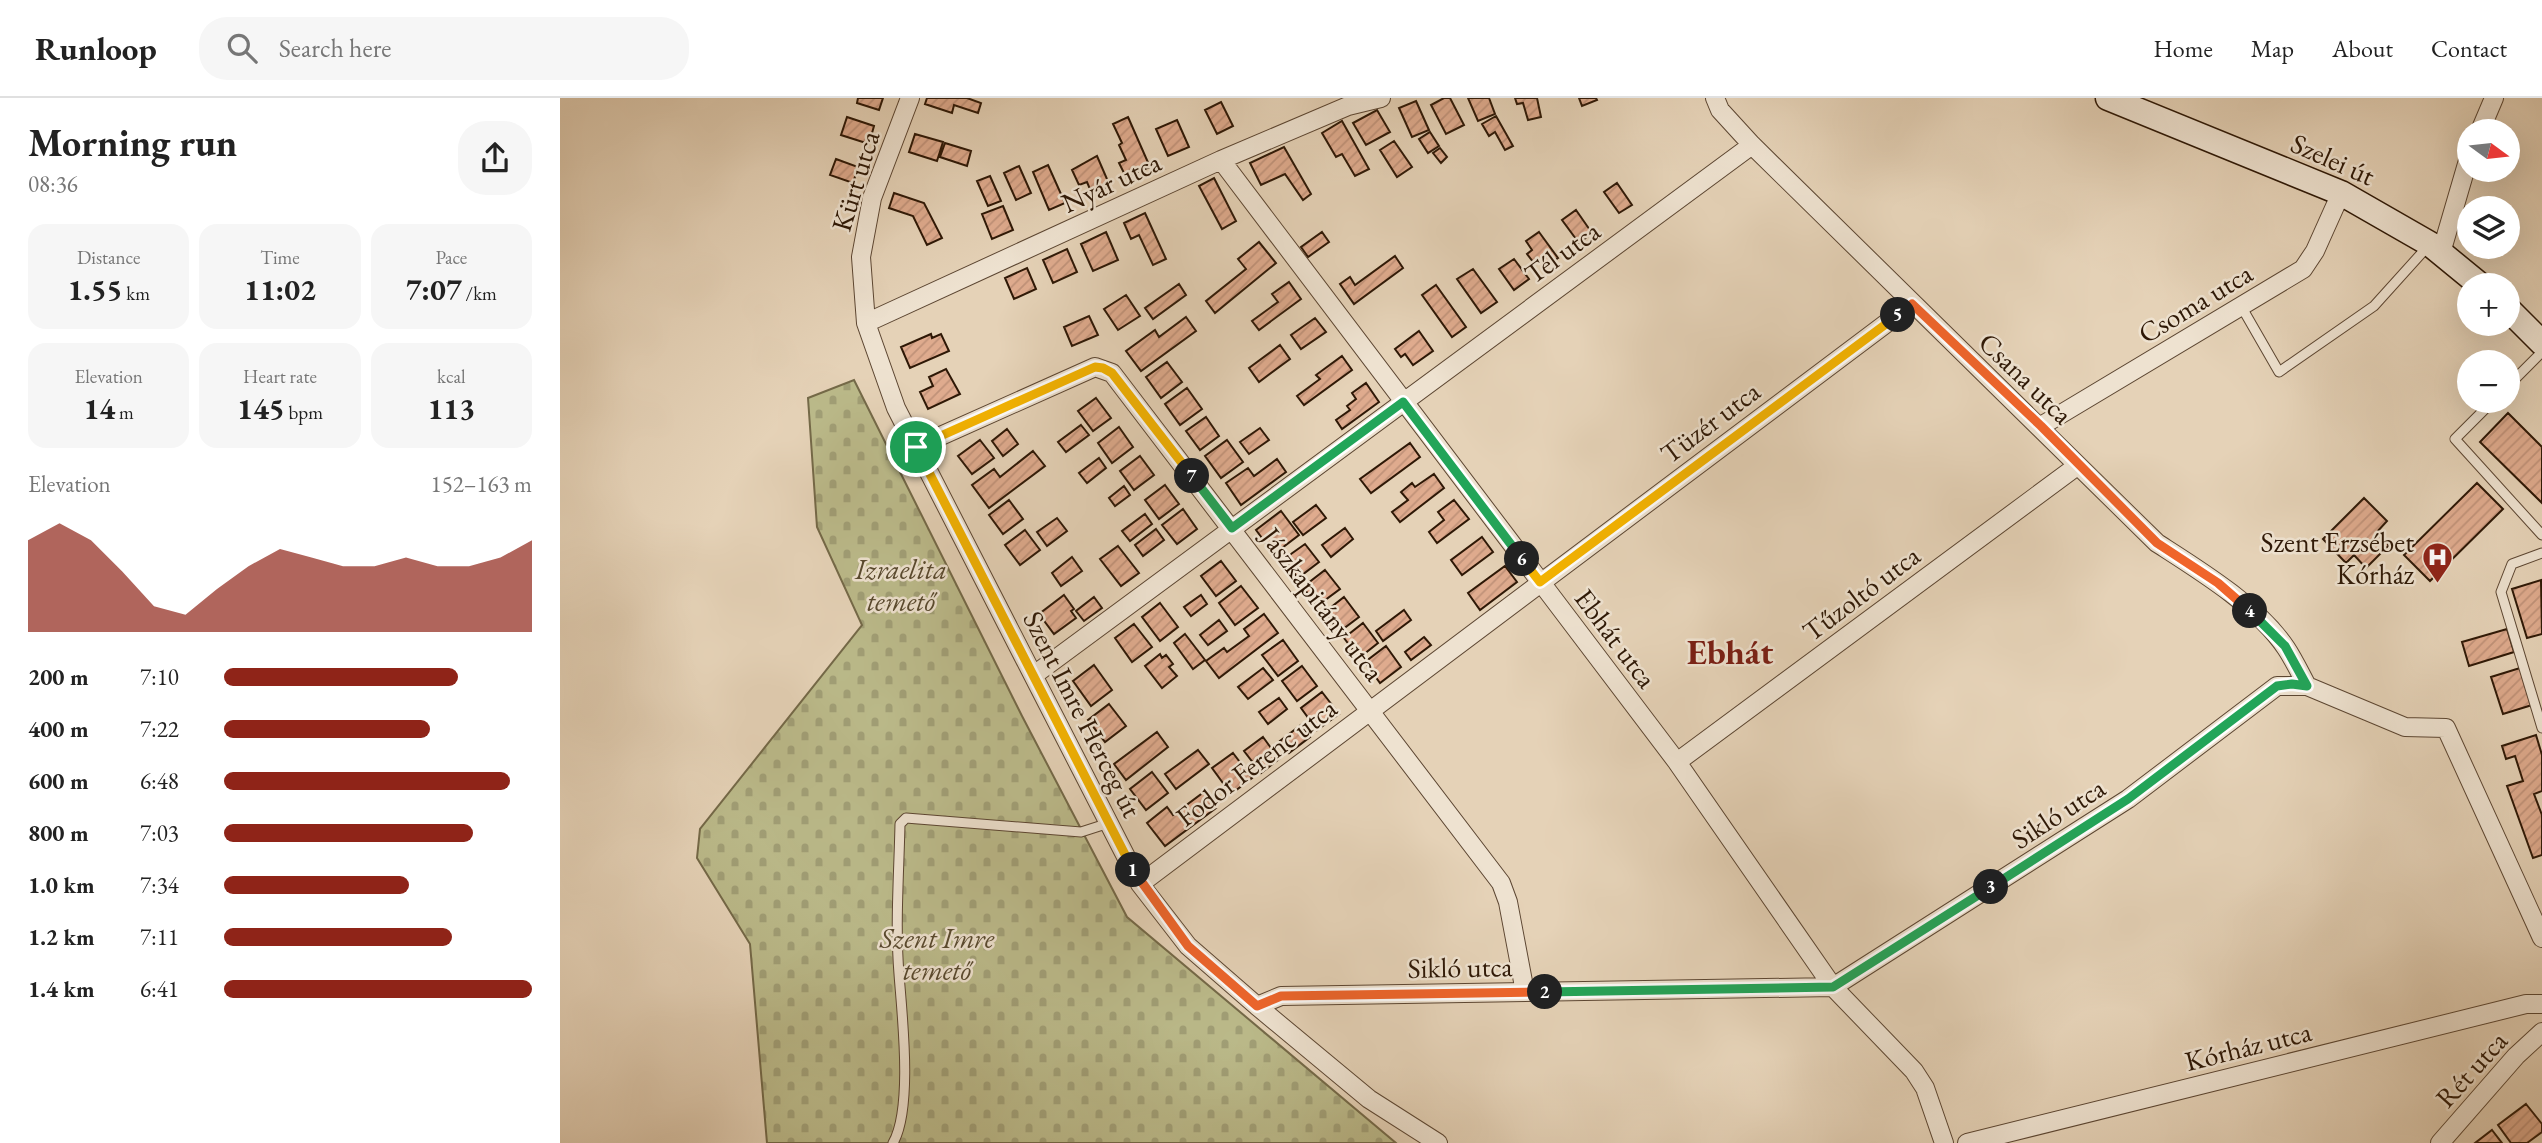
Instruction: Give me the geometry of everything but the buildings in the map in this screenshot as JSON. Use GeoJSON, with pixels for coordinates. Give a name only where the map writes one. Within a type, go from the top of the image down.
{"type":"FeatureCollection","features":[{"type":"Feature","properties":{"kind":"main road","name":"Szelei út"},"geometry":{"type":"LineString","coordinates":[[2108,98],[2341,193],[2436,248],[2466,273]]}},
{"type":"Feature","properties":{"kind":"main road"},"geometry":{"type":"LineString","coordinates":[[2520,321],[2542,343]]}},
{"type":"Feature","properties":{"kind":"street","name":"Kürt utca"},"geometry":{"type":"LineString","coordinates":[[866,323],[860,257],[872,198],[910,98]]}},
{"type":"Feature","properties":{"kind":"street","name":"Nyár utca"},"geometry":{"type":"LineString","coordinates":[[866,323],[1221,160],[1348,106],[1381,98]]}},
{"type":"Feature","properties":{"kind":"street","name":"Csana utca"},"geometry":{"type":"LineString","coordinates":[[1715,98],[1720,110],[1752,145],[1912,304],[2041,426],[2077,466],[2157,543],[2218,583],[2255,615],[2285,646],[2307,686]]}},
{"type":"Feature","properties":{"kind":"street"},"geometry":{"type":"LineString","coordinates":[[2485,119],[2494,98]]}},
{"type":"Feature","properties":{"kind":"street","name":"Tél utca"},"geometry":{"type":"LineString","coordinates":[[1034,675],[1752,145]]}},
{"type":"Feature","properties":{"kind":"street","name":"Ebhát utca"},"geometry":{"type":"LineString","coordinates":[[1221,160],[1677,762],[1833,987]]}},
{"type":"Feature","properties":{"kind":"street"},"geometry":{"type":"LineString","coordinates":[[2436,248],[2460,182]]}},
{"type":"Feature","properties":{"kind":"street","name":"Csoma utca"},"geometry":{"type":"LineString","coordinates":[[2041,426],[2303,269],[2315,251],[2341,193]]}},
{"type":"Feature","properties":{"kind":"street","name":"Tüzér utca"},"geometry":{"type":"LineString","coordinates":[[1540,582],[1912,304]]}},
{"type":"Feature","properties":{"kind":"street","name":"Szent Imre Herceg út"},"geometry":{"type":"LineString","coordinates":[[866,323],[896,408],[1140,884],[1188,946],[1257,1006],[1369,1098],[1438,1143]]}},
{"type":"Feature","properties":{"kind":"street","name":"Jászkapitány utca"},"geometry":{"type":"LineString","coordinates":[[916,447],[1095,367],[1112,373],[1501,883],[1508,902],[1525,992]]}},
{"type":"Feature","properties":{"kind":"street","name":"Tűzoltó utca"},"geometry":{"type":"LineString","coordinates":[[1677,762],[2077,466]]}},
{"type":"Feature","properties":{"kind":"street","name":"Fodor Ferenc utca"},"geometry":{"type":"LineString","coordinates":[[1140,884],[1540,582]]}},
{"type":"Feature","properties":{"kind":"street","name":"Sikló utca"},"geometry":{"type":"LineString","coordinates":[[1257,1006],[1281,996],[1833,987],[2128,799],[2277,686],[2307,686]]}},
{"type":"Feature","properties":{"kind":"street"},"geometry":{"type":"LineString","coordinates":[[2307,686],[2405,727],[2446,728],[2542,938]]}},
{"type":"Feature","properties":{"kind":"street"},"geometry":{"type":"LineString","coordinates":[[1833,987],[1914,1071],[1925,1088],[1944,1143]]}},
{"type":"Feature","properties":{"kind":"street","name":"Kórház utca"},"geometry":{"type":"LineString","coordinates":[[1967,1143],[2526,1004],[2542,1004]]}},
{"type":"Feature","properties":{"kind":"street","name":"Rét utca"},"geometry":{"type":"LineString","coordinates":[[2440,1143],[2516,1056],[2542,1032]]}},
{"type":"Feature","properties":{"kind":"lane"},"geometry":{"type":"LineString","coordinates":[[2241,306],[2279,372],[2374,306],[2436,248]]}},
{"type":"Feature","properties":{"kind":"lane"},"geometry":{"type":"LineString","coordinates":[[2520,374],[2542,352]]}},
{"type":"Feature","properties":{"kind":"lane"},"geometry":{"type":"LineString","coordinates":[[2481,413],[2455,439],[2542,535]]}},
{"type":"Feature","properties":{"kind":"lane"},"geometry":{"type":"LineString","coordinates":[[2541,722],[2501,592],[2512,564],[2542,553]]}},
{"type":"Feature","properties":{"kind":"lane"},"geometry":{"type":"LineString","coordinates":[[893,1143],[901,1123],[904,1012],[898,973],[900,824],[906,818],[1082,832],[1109,823]]}},
{"type":"Feature","properties":{"kind":"green space","name":"Szent Imre temető"},"geometry":{"type":"Polygon","coordinates":[[[854,380],[1022,716],[1127,917],[1396,1143],[767,1143],[750,944],[697,858],[700,829],[862,625],[817,527],[808,398],[854,380]]]}},
{"type":"Feature","properties":{"kind":"place","name":"Szent Erzsébet Kórház"},"geometry":{"type":"Point","coordinates":[2437,585]}},
{"type":"Feature","properties":{"kind":"district","name":"Ebhát"},"geometry":{"type":"Point","coordinates":[1730,651]}},
{"type":"Feature","properties":{"kind":"route"},"geometry":{"type":"LineString","coordinates":[[1912,304],[2041,426],[2077,466],[2157,543],[2218,583],[2255,615],[2285,646],[2307,686],[2277,686],[2128,799],[1833,987],[1281,996],[1257,1006],[1188,946],[1140,884],[916,447],[1095,367],[1103,368],[1112,373],[1232,528],[1403,402],[1540,582],[1912,304]]}},
{"type":"Feature","properties":{"kind":"park label","name":"Izraelita temető"},"geometry":{"type":"Point","coordinates":[901,585]}}]}
